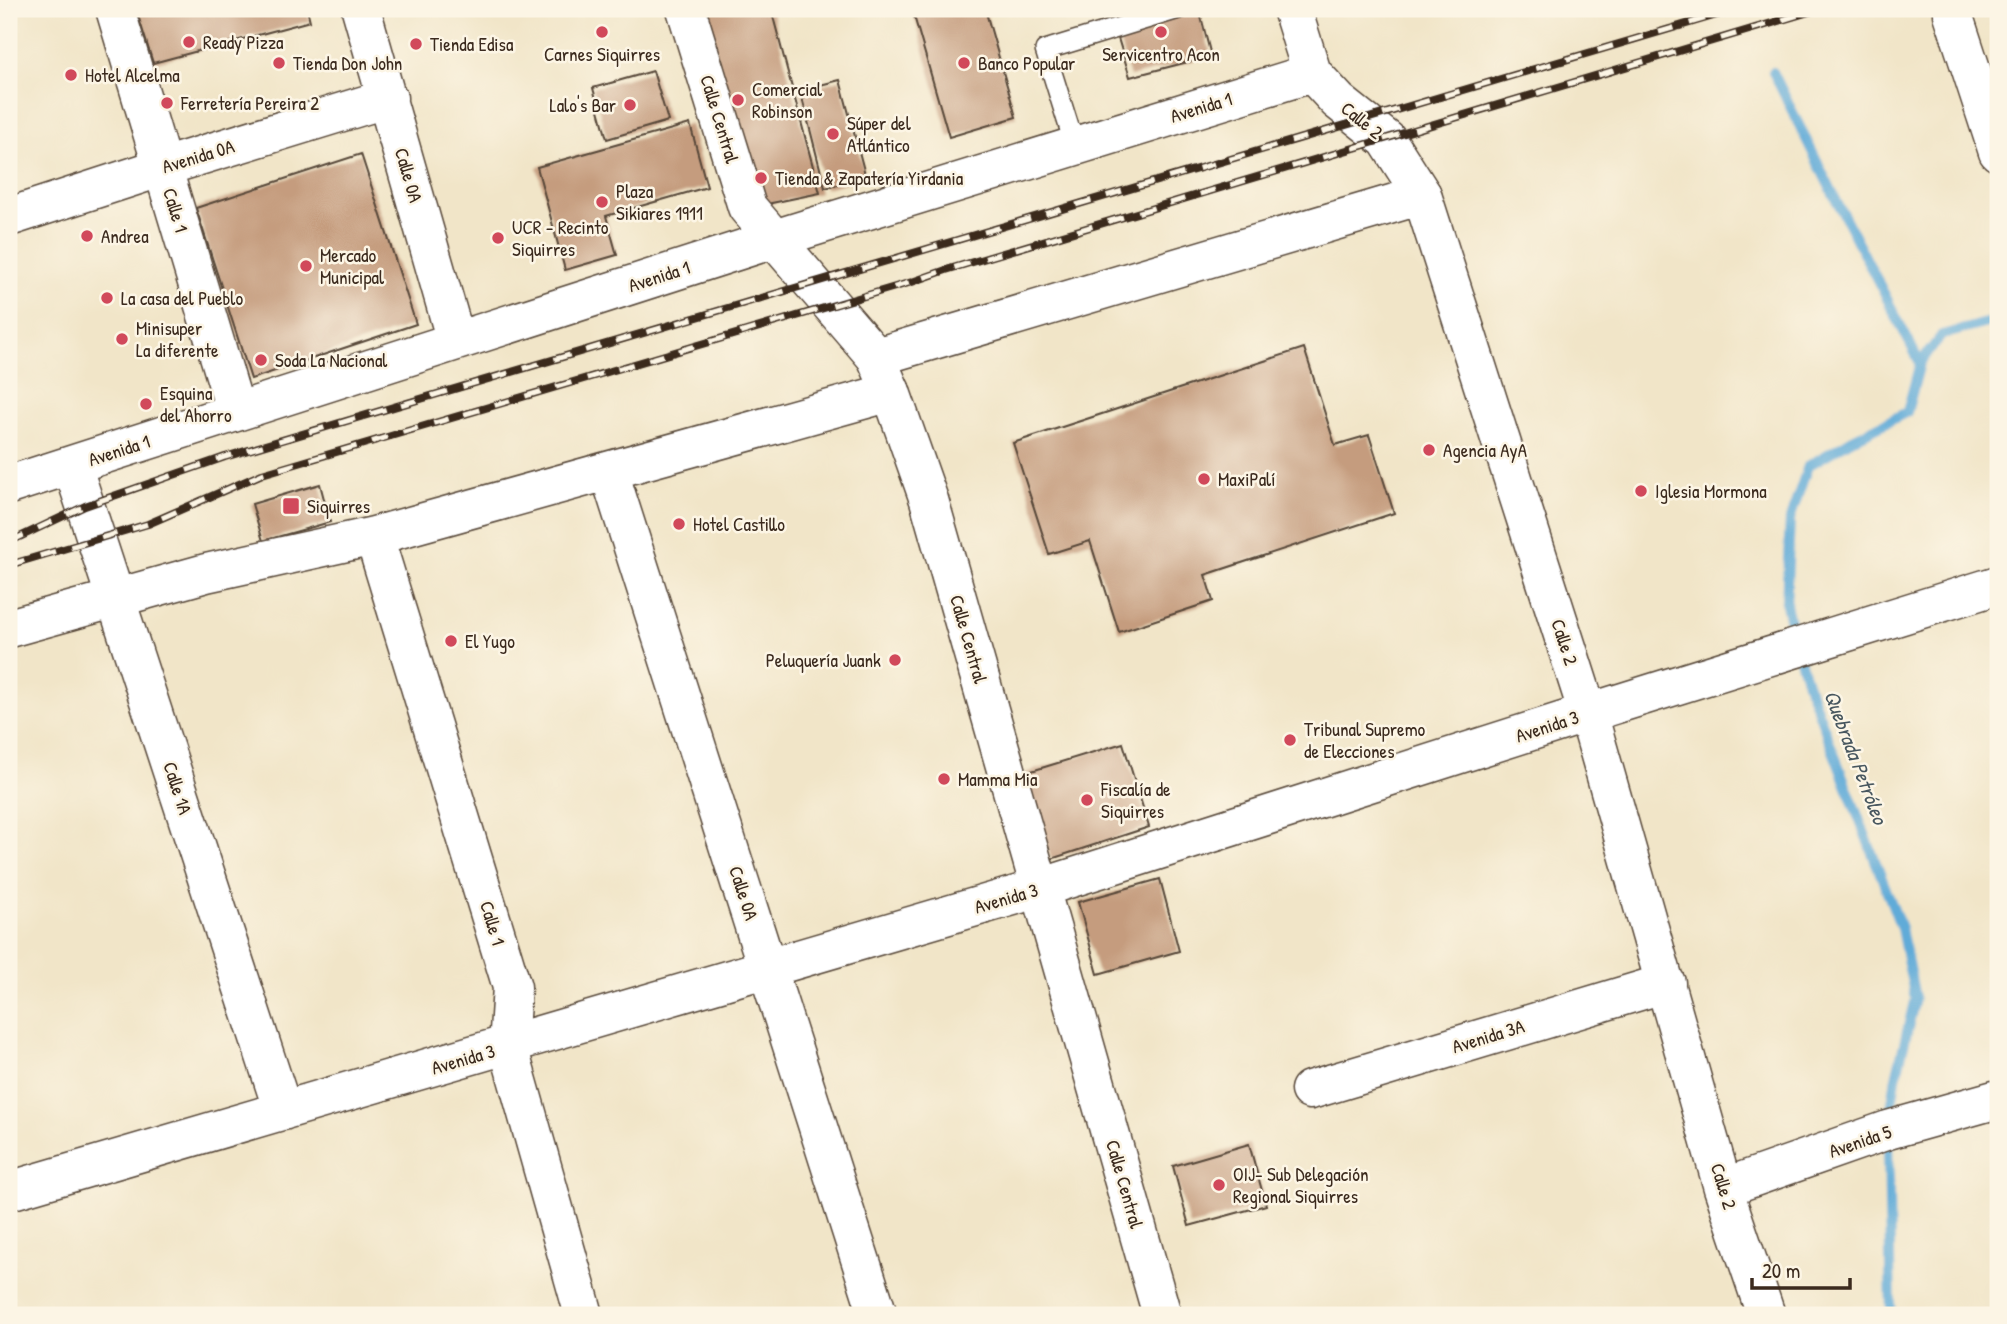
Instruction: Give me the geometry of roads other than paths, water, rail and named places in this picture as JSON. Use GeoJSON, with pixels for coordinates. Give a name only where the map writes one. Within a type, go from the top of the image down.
{"type":"FeatureCollection","features":[{"type":"Feature","properties":{"kind":"street","name":"Calle 1"},"geometry":{"type":"LineString","coordinates":[[116,9],[236,412]]}},
{"type":"Feature","properties":{"kind":"street","name":"Calle 0A"},"geometry":{"type":"LineString","coordinates":[[361,9],[456,341]]}},
{"type":"Feature","properties":{"kind":"street","name":"Calle Central"},"geometry":{"type":"LineString","coordinates":[[686,9],[747,207],[876,357],[891,391],[929,500],[1162,1315]]}},
{"type":"Feature","properties":{"kind":"street","name":"Calle 2"},"geometry":{"type":"LineString","coordinates":[[1292,9],[1312,73],[1338,101],[1387,140],[1422,195],[1588,713],[1723,1188],[1766,1315]]}},
{"type":"Feature","properties":{"kind":"street"},"geometry":{"type":"LineString","coordinates":[[1952,14],[1998,152]]}},
{"type":"Feature","properties":{"kind":"street","name":"Avenida 1"},"geometry":{"type":"LineString","coordinates":[[9,485],[774,239],[1312,73]]}},
{"type":"Feature","properties":{"kind":"street","name":"Avenida 0A"},"geometry":{"type":"LineString","coordinates":[[9,217],[388,98]]}},
{"type":"Feature","properties":{"kind":"street"},"geometry":{"type":"LineString","coordinates":[[876,357],[1422,195]]}},
{"type":"Feature","properties":{"kind":"street"},"geometry":{"type":"LineString","coordinates":[[9,628],[206,573],[374,536],[891,391]]}},
{"type":"Feature","properties":{"kind":"street","name":"Calle 1A"},"geometry":{"type":"LineString","coordinates":[[72,465],[284,1111]]}},
{"type":"Feature","properties":{"kind":"street","name":"Calle 0A"},"geometry":{"type":"LineString","coordinates":[[609,472],[878,1315]]}},
{"type":"Feature","properties":{"kind":"street","name":"Calle 1"},"geometry":{"type":"LineString","coordinates":[[374,536],[512,987],[508,1046],[584,1315]]}},
{"type":"Feature","properties":{"kind":"street","name":"Avenida 3"},"geometry":{"type":"LineString","coordinates":[[9,1191],[1040,888],[1998,585]]}},
{"type":"Feature","properties":{"kind":"street","name":"Avenida 3A"},"geometry":{"type":"LineString","coordinates":[[1310,1090],[1666,983]]}},
{"type":"Feature","properties":{"kind":"street","name":"Avenida 5"},"geometry":{"type":"LineString","coordinates":[[1723,1188],[1888,1130],[1998,1099]]}},
{"type":"Feature","properties":{"kind":"lane"},"geometry":{"type":"LineString","coordinates":[[1075,146],[1045,50],[1179,9]]}},
{"type":"Feature","properties":{"kind":"waterway"},"geometry":{"type":"LineString","coordinates":[[1773,72],[1920,363]]}},
{"type":"Feature","properties":{"kind":"waterway","name":"Quebrada Petróleo"},"geometry":{"type":"LineString","coordinates":[[1795,642],[1786,605],[1790,519],[1808,466],[1851,440],[1907,412],[1920,363],[1942,335],[1998,320]]}},
{"type":"Feature","properties":{"kind":"waterway","name":"Quebrada Petróleo"},"geometry":{"type":"LineString","coordinates":[[1799,656],[1901,928],[1915,998],[1896,1078],[1889,1122]]}},
{"type":"Feature","properties":{"kind":"waterway","name":"Quebrada Petróleo"},"geometry":{"type":"LineString","coordinates":[[1888,1137],[1891,1315]]}},
{"type":"Feature","properties":{"kind":"railway"},"geometry":{"type":"LineString","coordinates":[[9,542],[85,506],[225,457],[1737,9]]}},
{"type":"Feature","properties":{"kind":"railway"},"geometry":{"type":"LineString","coordinates":[[9,565],[148,524],[262,474],[1819,9]]}},
{"type":"Feature","properties":{"kind":"place","name":"Carnes Siquirres"},"geometry":{"type":"Point","coordinates":[602,32]}},
{"type":"Feature","properties":{"kind":"place","name":"Servicentro Acon"},"geometry":{"type":"Point","coordinates":[1161,32]}},
{"type":"Feature","properties":{"kind":"place","name":"Ready Pizza"},"geometry":{"type":"Point","coordinates":[189,42]}},
{"type":"Feature","properties":{"kind":"place","name":"Tienda Edisa"},"geometry":{"type":"Point","coordinates":[416,44]}},
{"type":"Feature","properties":{"kind":"place","name":"Tienda Don John"},"geometry":{"type":"Point","coordinates":[279,63]}},
{"type":"Feature","properties":{"kind":"place","name":"Banco Popular"},"geometry":{"type":"Point","coordinates":[964,63]}},
{"type":"Feature","properties":{"kind":"place","name":"Hotel Alcelma"},"geometry":{"type":"Point","coordinates":[71,75]}},
{"type":"Feature","properties":{"kind":"place","name":"Comercial Robinson"},"geometry":{"type":"Point","coordinates":[738,100]}},
{"type":"Feature","properties":{"kind":"place","name":"Ferretería Pereira 2"},"geometry":{"type":"Point","coordinates":[167,103]}},
{"type":"Feature","properties":{"kind":"place","name":"Lalo's Bar"},"geometry":{"type":"Point","coordinates":[630,105]}},
{"type":"Feature","properties":{"kind":"place","name":"Súper del Atlántico"},"geometry":{"type":"Point","coordinates":[833,134]}},
{"type":"Feature","properties":{"kind":"place","name":"Tienda & Zapatería Yirdania"},"geometry":{"type":"Point","coordinates":[761,178]}},
{"type":"Feature","properties":{"kind":"place","name":"Plaza Sikiares 1911"},"geometry":{"type":"Point","coordinates":[602,202]}},
{"type":"Feature","properties":{"kind":"place","name":"Andrea"},"geometry":{"type":"Point","coordinates":[87,236]}},
{"type":"Feature","properties":{"kind":"place","name":"UCR - Recinto Siquirres"},"geometry":{"type":"Point","coordinates":[498,238]}},
{"type":"Feature","properties":{"kind":"place","name":"Mercado Municipal"},"geometry":{"type":"Point","coordinates":[306,266]}},
{"type":"Feature","properties":{"kind":"place","name":"La casa del Pueblo"},"geometry":{"type":"Point","coordinates":[107,298]}},
{"type":"Feature","properties":{"kind":"place","name":"Minisuper La diferente"},"geometry":{"type":"Point","coordinates":[122,339]}},
{"type":"Feature","properties":{"kind":"place","name":"Soda La Nacional"},"geometry":{"type":"Point","coordinates":[261,360]}},
{"type":"Feature","properties":{"kind":"place","name":"Esquina del Ahorro"},"geometry":{"type":"Point","coordinates":[146,404]}},
{"type":"Feature","properties":{"kind":"place","name":"Agencia AyA"},"geometry":{"type":"Point","coordinates":[1429,450]}},
{"type":"Feature","properties":{"kind":"place","name":"MaxiPalí"},"geometry":{"type":"Point","coordinates":[1204,479]}},
{"type":"Feature","properties":{"kind":"place","name":"Iglesia Mormona"},"geometry":{"type":"Point","coordinates":[1641,491]}},
{"type":"Feature","properties":{"kind":"place","name":"Siquirres"},"geometry":{"type":"Point","coordinates":[291,506]}},
{"type":"Feature","properties":{"kind":"place","name":"Hotel Castillo"},"geometry":{"type":"Point","coordinates":[679,524]}},
{"type":"Feature","properties":{"kind":"place","name":"El Yugo"},"geometry":{"type":"Point","coordinates":[451,641]}},
{"type":"Feature","properties":{"kind":"place","name":"Peluquería Juank"},"geometry":{"type":"Point","coordinates":[895,660]}},
{"type":"Feature","properties":{"kind":"place","name":"Tribunal Supremo de Elecciones"},"geometry":{"type":"Point","coordinates":[1290,740]}},
{"type":"Feature","properties":{"kind":"place","name":"Mamma Mia"},"geometry":{"type":"Point","coordinates":[944,779]}},
{"type":"Feature","properties":{"kind":"place","name":"Fiscalía de Siquirres"},"geometry":{"type":"Point","coordinates":[1087,800]}},
{"type":"Feature","properties":{"kind":"place","name":"OIJ- Sub Delegación Regional Siquirres"},"geometry":{"type":"Point","coordinates":[1219,1185]}}]}
